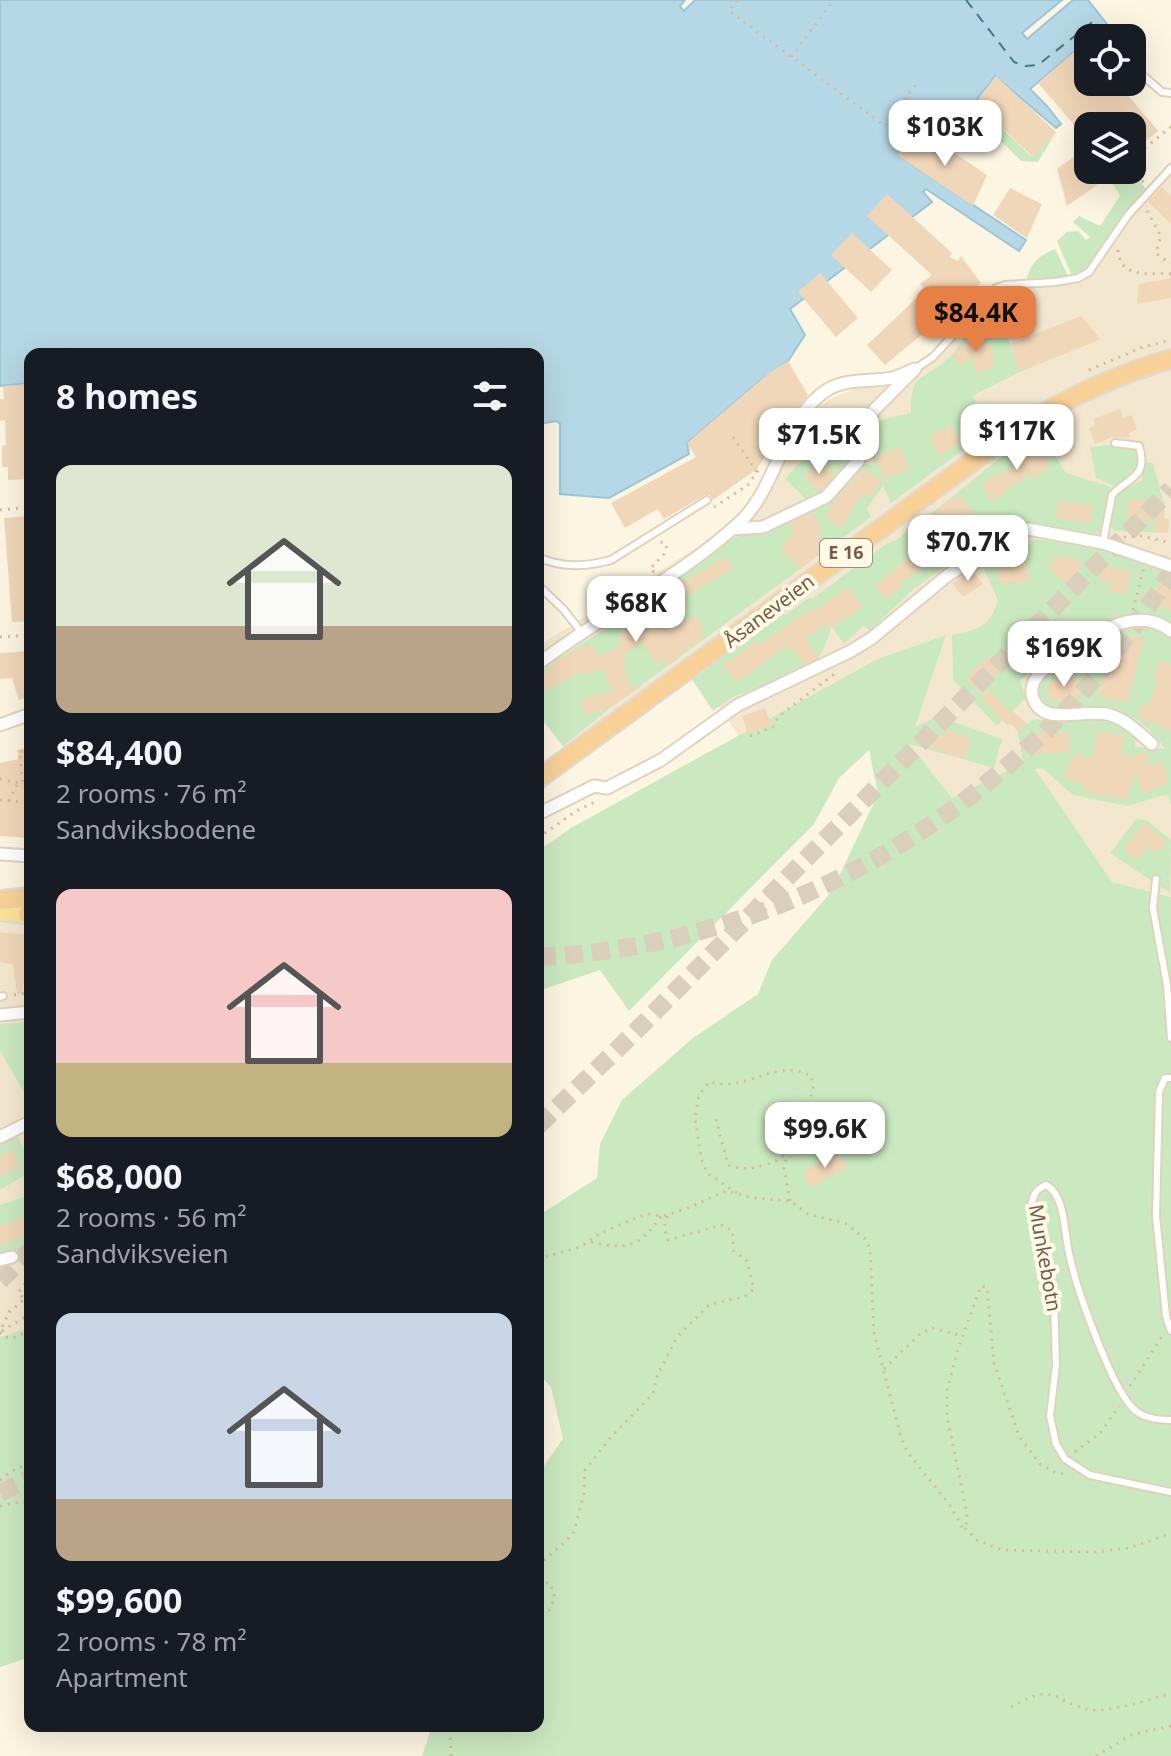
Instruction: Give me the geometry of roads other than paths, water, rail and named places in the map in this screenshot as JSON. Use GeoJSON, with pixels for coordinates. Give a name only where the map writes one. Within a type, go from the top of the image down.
{"type":"FeatureCollection","features":[{"type":"Feature","properties":{"kind":"highway","name":"Åsaneveien"},"geometry":{"type":"LineString","coordinates":[[544,775],[1017,429],[1083,390],[1171,359]]}},
{"type":"Feature","properties":{"kind":"highway"},"geometry":{"type":"LineString","coordinates":[[0,900],[24,907]]}},
{"type":"Feature","properties":{"kind":"main road"},"geometry":{"type":"LineString","coordinates":[[0,911],[24,909]]}},
{"type":"Feature","properties":{"kind":"street"},"geometry":{"type":"LineString","coordinates":[[732,529],[763,527],[826,497],[859,460],[861,442],[873,411],[915,369]]}},
{"type":"Feature","properties":{"kind":"street"},"geometry":{"type":"LineString","coordinates":[[544,660],[684,568],[732,529],[757,501],[792,430],[825,391],[846,383],[895,377],[915,369]]}},
{"type":"Feature","properties":{"kind":"street"},"geometry":{"type":"LineString","coordinates":[[544,811],[594,786],[607,788],[661,760],[738,705],[851,651],[872,638],[948,575],[1028,529],[1103,543],[1171,566]]}},
{"type":"Feature","properties":{"kind":"street"},"geometry":{"type":"LineString","coordinates":[[1152,744],[1124,720],[1108,714],[1089,711],[1058,716],[1046,713],[1035,704],[1031,690],[1034,679],[1041,672],[1119,622],[1154,622],[1171,631]]}},
{"type":"Feature","properties":{"kind":"street"},"geometry":{"type":"LineString","coordinates":[[0,725],[24,716]]}},
{"type":"Feature","properties":{"kind":"street"},"geometry":{"type":"LineString","coordinates":[[0,854],[24,856]]}},
{"type":"Feature","properties":{"kind":"street"},"geometry":{"type":"LineString","coordinates":[[0,1015],[24,1013]]}},
{"type":"Feature","properties":{"kind":"street"},"geometry":{"type":"LineString","coordinates":[[0,1137],[24,1125]]}},
{"type":"Feature","properties":{"kind":"lane"},"geometry":{"type":"LineString","coordinates":[[1146,78],[1162,92],[1171,93]]}},
{"type":"Feature","properties":{"kind":"lane"},"geometry":{"type":"LineString","coordinates":[[915,369],[933,357],[996,288],[1078,278],[1095,267],[1117,230],[1171,168]]}},
{"type":"Feature","properties":{"kind":"lane"},"geometry":{"type":"LineString","coordinates":[[1103,543],[1112,495],[1135,478],[1141,466],[1139,446],[1115,443]]}},
{"type":"Feature","properties":{"kind":"lane"},"geometry":{"type":"LineString","coordinates":[[544,559],[561,565],[596,564],[611,560],[707,500]]}},
{"type":"Feature","properties":{"kind":"lane"},"geometry":{"type":"LineString","coordinates":[[544,591],[582,633]]}},
{"type":"Feature","properties":{"kind":"lane"},"geometry":{"type":"LineString","coordinates":[[1156,879],[1153,908],[1167,985],[1171,1038]]}},
{"type":"Feature","properties":{"kind":"lane"},"geometry":{"type":"LineString","coordinates":[[1170,1329],[1156,1216],[1157,1109],[1165,1078],[1171,1078]]}},
{"type":"Feature","properties":{"kind":"lane","name":"Munkebotn"},"geometry":{"type":"LineString","coordinates":[[1171,1420],[1151,1419],[1135,1411],[1123,1399],[1076,1279],[1061,1216],[1061,1200],[1055,1190],[1046,1185],[1034,1194],[1032,1202],[1054,1300],[1056,1365],[1051,1431],[1065,1459],[1085,1472],[1108,1480],[1171,1492]]}},
{"type":"Feature","properties":{"kind":"water"},"geometry":{"type":"Polygon","coordinates":[[[0,0],[685,0],[680,6],[684,11],[695,0],[1062,0],[1022,33],[1027,39],[1073,0],[1088,0],[1107,24],[1074,24],[1074,52],[1030,89],[1061,124],[1056,128],[995,76],[975,102],[980,107],[947,145],[922,131],[898,155],[1026,240],[1019,251],[926,189],[923,192],[932,202],[790,309],[805,335],[788,361],[687,443],[689,454],[609,498],[560,494],[560,424],[557,421],[544,423],[544,348],[24,348],[24,384],[0,386],[0,0]]]}},
{"type":"Feature","properties":{"kind":"tunnel"},"geometry":{"type":"LineString","coordinates":[[544,1120],[634,1033],[1171,489]]}},
{"type":"Feature","properties":{"kind":"tunnel"},"geometry":{"type":"LineString","coordinates":[[544,956],[612,950],[685,935],[756,913],[825,885],[890,850],[952,810],[1010,764],[1064,712],[1107,662],[1171,573]]}},
{"type":"Feature","properties":{"kind":"tunnel"},"geometry":{"type":"LineString","coordinates":[[0,1281],[24,1256]]}},
{"type":"Feature","properties":{"kind":"tunnel"},"geometry":{"type":"LineString","coordinates":[[0,1493],[24,1481]]}}]}
